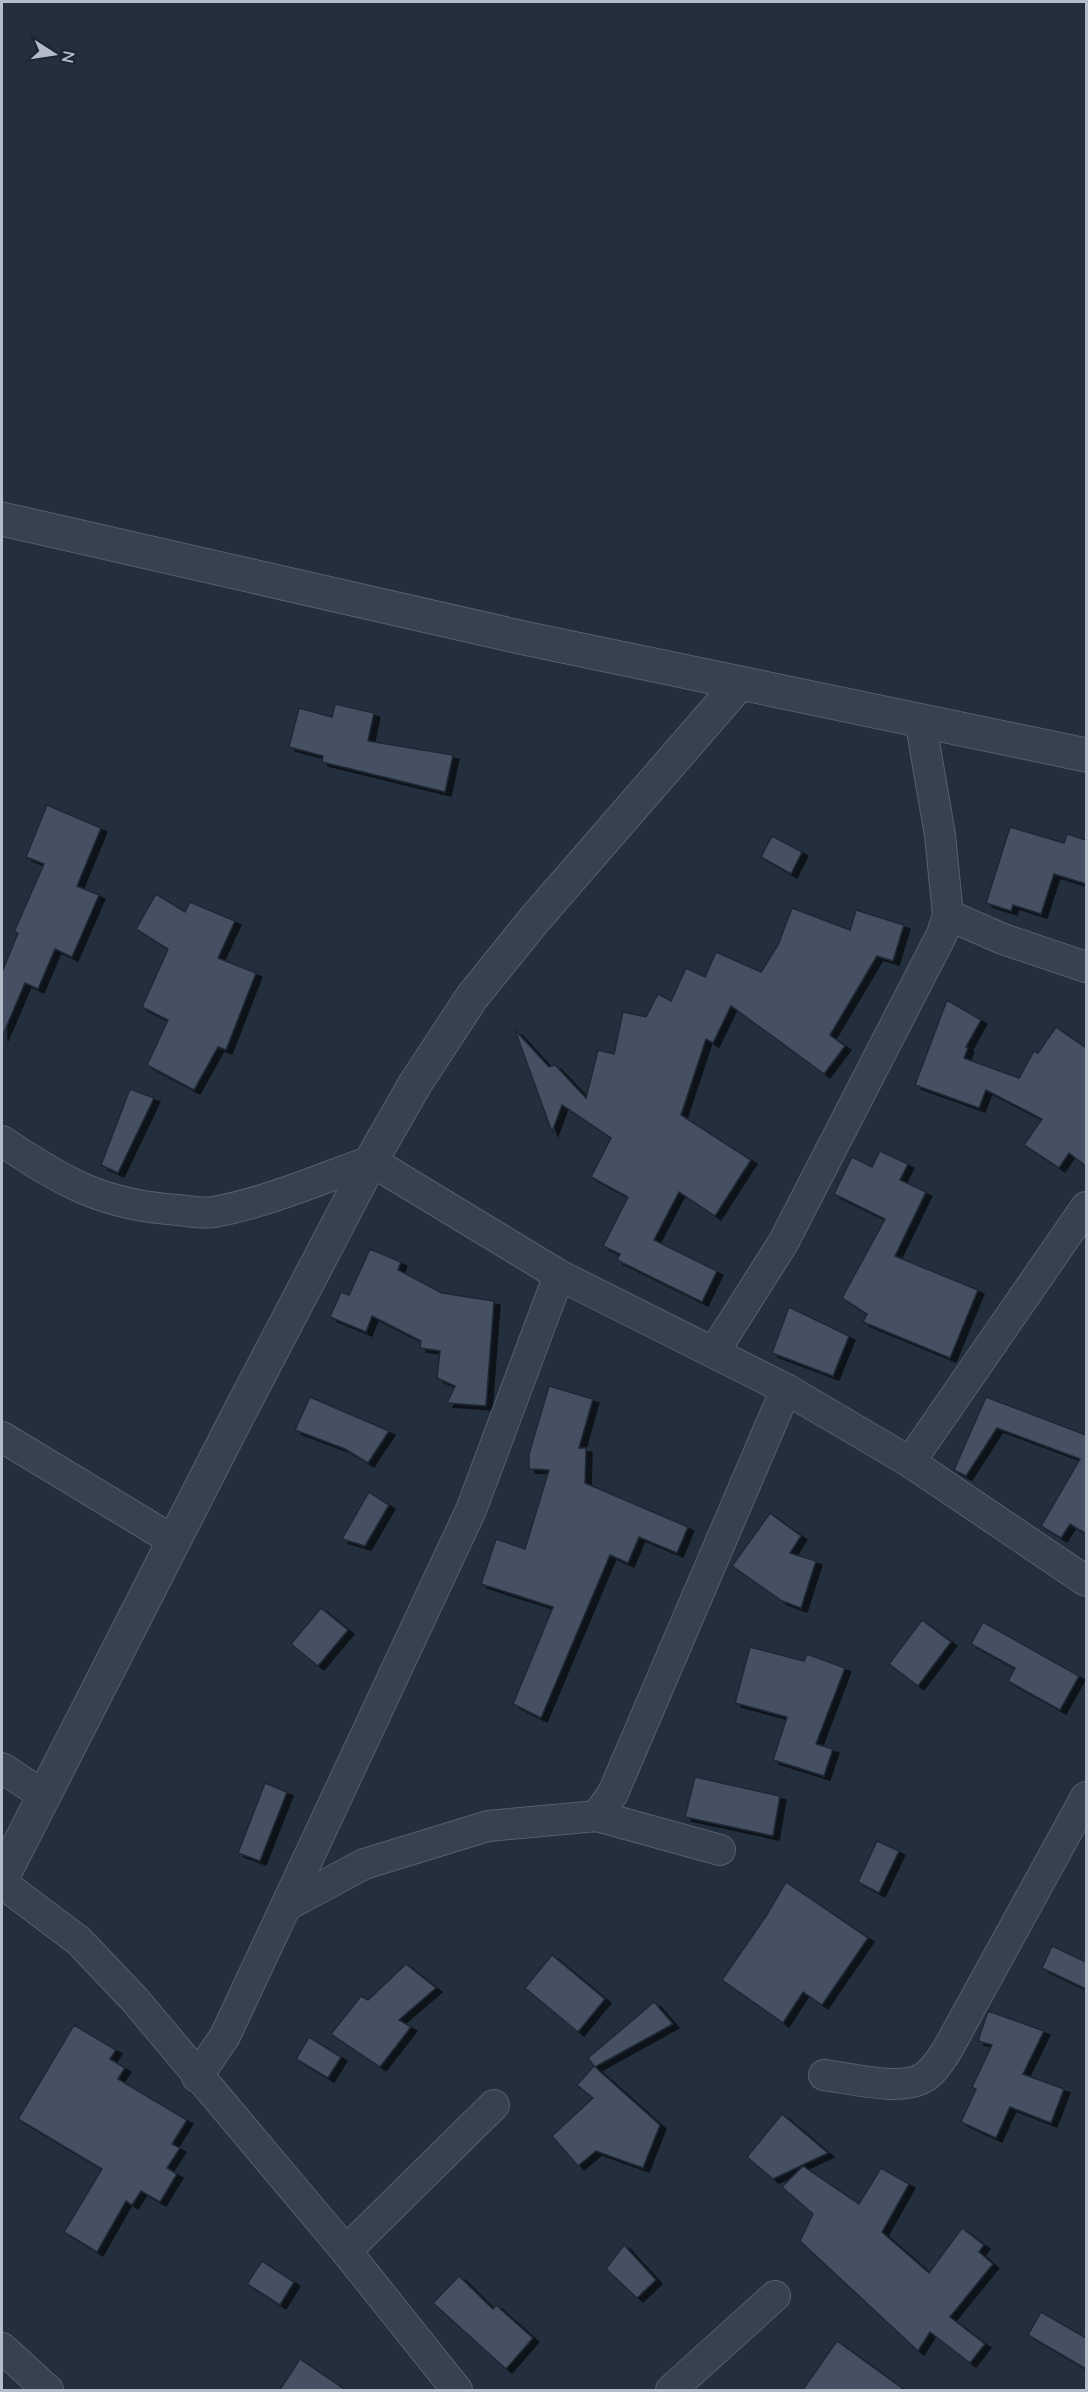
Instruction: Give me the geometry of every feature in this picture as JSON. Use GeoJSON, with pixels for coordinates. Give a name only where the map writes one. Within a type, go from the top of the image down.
{"type":"FeatureCollection","features":[{"type":"Feature","properties":{"kind":"street"},"geometry":{"type":"LineString","coordinates":[[2,519],[740,684],[920,719],[1086,755]]}},
{"type":"Feature","properties":{"kind":"street"},"geometry":{"type":"LineString","coordinates":[[2,1878],[371,1161],[415,1084],[472,997],[535,919],[740,684]]}},
{"type":"Feature","properties":{"kind":"street"},"geometry":{"type":"LineString","coordinates":[[714,1352],[783,1243],[942,934],[948,915],[940,835],[920,719]]}},
{"type":"Feature","properties":{"kind":"street"},"geometry":{"type":"LineString","coordinates":[[948,915],[1003,939],[1086,967]]}},
{"type":"Feature","properties":{"kind":"street"},"geometry":{"type":"LineString","coordinates":[[2,1142],[50,1173],[99,1197],[156,1209],[212,1213],[275,1195],[371,1161]]}},
{"type":"Feature","properties":{"kind":"street"},"geometry":{"type":"LineString","coordinates":[[371,1161],[559,1275],[786,1389],[910,1462],[1086,1581]]}},
{"type":"Feature","properties":{"kind":"street"},"geometry":{"type":"LineString","coordinates":[[910,1462],[1086,1207]]}},
{"type":"Feature","properties":{"kind":"street"},"geometry":{"type":"LineString","coordinates":[[197,2077],[225,2036],[471,1510],[559,1275]]}},
{"type":"Feature","properties":{"kind":"street"},"geometry":{"type":"LineString","coordinates":[[597,1816],[613,1793],[786,1389]]}},
{"type":"Feature","properties":{"kind":"street"},"geometry":{"type":"LineString","coordinates":[[2,1437],[174,1541]]}},
{"type":"Feature","properties":{"kind":"street"},"geometry":{"type":"LineString","coordinates":[[2,1768],[43,1795]]}},
{"type":"Feature","properties":{"kind":"street"},"geometry":{"type":"LineString","coordinates":[[824,2075],[891,2083],[920,2080],[932,2071],[946,2052],[1086,1797]]}},
{"type":"Feature","properties":{"kind":"street"},"geometry":{"type":"LineString","coordinates":[[288,1905],[364,1863],[488,1826],[597,1816],[720,1850]]}},
{"type":"Feature","properties":{"kind":"street"},"geometry":{"type":"LineString","coordinates":[[2,1883],[79,1941],[135,2000],[197,2077],[346,2251],[457,2391]]}},
{"type":"Feature","properties":{"kind":"street"},"geometry":{"type":"LineString","coordinates":[[346,2251],[494,2105]]}},
{"type":"Feature","properties":{"kind":"street"},"geometry":{"type":"LineString","coordinates":[[671,2391],[775,2296]]}},
{"type":"Feature","properties":{"kind":"street"},"geometry":{"type":"LineString","coordinates":[[2,2348],[48,2391]]}},
{"type":"Feature","properties":{"kind":"building"},"geometry":{"type":"Polygon","coordinates":[[[335,704],[374,713],[368,741],[453,755],[445,792],[322,762],[323,756],[289,747],[299,708],[332,717],[335,704]]]}},
{"type":"Feature","properties":{"kind":"building"},"geometry":{"type":"Polygon","coordinates":[[[47,805],[101,828],[77,886],[99,895],[72,957],[55,949],[38,989],[25,983],[2,1037],[2,972],[18,933],[14,932],[44,864],[26,857],[47,805]]]}},
{"type":"Feature","properties":{"kind":"building"},"geometry":{"type":"Polygon","coordinates":[[[1010,827],[1064,843],[1067,834],[1086,840],[1086,884],[1054,874],[1041,914],[1013,905],[1011,911],[986,903],[1010,827]]]}},
{"type":"Feature","properties":{"kind":"building"},"geometry":{"type":"Polygon","coordinates":[[[772,836],[802,852],[791,874],[761,857],[772,836]]]}},
{"type":"Feature","properties":{"kind":"building"},"geometry":{"type":"Polygon","coordinates":[[[156,894],[185,912],[190,902],[235,921],[218,958],[256,973],[226,1050],[218,1047],[194,1090],[147,1065],[168,1020],[142,1007],[168,949],[136,929],[156,894]]]}},
{"type":"Feature","properties":{"kind":"building"},"geometry":{"type":"Polygon","coordinates":[[[792,908],[850,930],[856,910],[904,925],[893,961],[877,956],[830,1035],[845,1046],[824,1074],[731,1006],[713,1043],[706,1039],[681,1115],[751,1160],[715,1216],[679,1192],[654,1240],[717,1271],[702,1302],[617,1260],[620,1254],[603,1246],[628,1197],[591,1177],[611,1138],[562,1105],[552,1132],[515,1030],[549,1067],[555,1065],[586,1098],[598,1050],[614,1054],[623,1012],[646,1017],[658,994],[671,1001],[686,968],[705,977],[716,952],[761,972],[778,945],[792,908]]]}},
{"type":"Feature","properties":{"kind":"building"},"geometry":{"type":"Polygon","coordinates":[[[947,1000],[981,1020],[966,1047],[968,1048],[964,1058],[1019,1078],[1034,1051],[1038,1053],[1056,1027],[1086,1048],[1086,1166],[1069,1153],[1059,1168],[1024,1145],[1042,1119],[986,1090],[979,1108],[915,1085],[947,1000]]]}},
{"type":"Feature","properties":{"kind":"building"},"geometry":{"type":"Polygon","coordinates":[[[130,1089],[154,1098],[118,1173],[101,1165],[130,1089]]]}},
{"type":"Feature","properties":{"kind":"building"},"geometry":{"type":"Polygon","coordinates":[[[880,1151],[908,1164],[900,1180],[926,1192],[895,1256],[978,1290],[950,1358],[863,1322],[867,1314],[842,1298],[885,1219],[834,1194],[852,1157],[872,1167],[880,1151]]]}},
{"type":"Feature","properties":{"kind":"building"},"geometry":{"type":"Polygon","coordinates":[[[370,1249],[401,1262],[398,1270],[442,1293],[494,1301],[486,1406],[447,1403],[455,1386],[437,1378],[440,1351],[420,1348],[421,1341],[372,1316],[366,1332],[330,1317],[341,1292],[349,1295],[370,1249]]]}},
{"type":"Feature","properties":{"kind":"building"},"geometry":{"type":"Polygon","coordinates":[[[789,1307],[849,1336],[833,1376],[772,1353],[789,1307]]]}},
{"type":"Feature","properties":{"kind":"building"},"geometry":{"type":"Polygon","coordinates":[[[549,1386],[593,1399],[579,1448],[586,1448],[585,1483],[688,1527],[677,1553],[639,1537],[628,1563],[610,1555],[541,1718],[513,1704],[553,1607],[481,1584],[496,1539],[525,1549],[549,1470],[529,1469],[529,1454],[549,1386]]]}},
{"type":"Feature","properties":{"kind":"building"},"geometry":{"type":"Polygon","coordinates":[[[310,1397],[389,1431],[368,1463],[345,1449],[295,1430],[310,1397]]]}},
{"type":"Feature","properties":{"kind":"building"},"geometry":{"type":"Polygon","coordinates":[[[986,1397],[1086,1435],[1086,1534],[1070,1524],[1061,1538],[1041,1526],[1080,1459],[997,1428],[966,1476],[954,1470],[986,1397]]]}},
{"type":"Feature","properties":{"kind":"building"},"geometry":{"type":"Polygon","coordinates":[[[369,1492],[389,1505],[365,1546],[342,1539],[369,1492]]]}},
{"type":"Feature","properties":{"kind":"building"},"geometry":{"type":"Polygon","coordinates":[[[770,1513],[801,1536],[790,1553],[816,1561],[801,1608],[782,1601],[732,1566],[770,1513]]]}},
{"type":"Feature","properties":{"kind":"building"},"geometry":{"type":"Polygon","coordinates":[[[321,1608],[348,1630],[318,1666],[291,1644],[321,1608]]]}},
{"type":"Feature","properties":{"kind":"building"},"geometry":{"type":"Polygon","coordinates":[[[922,1620],[951,1642],[918,1686],[889,1664],[922,1620]]]}},
{"type":"Feature","properties":{"kind":"building"},"geometry":{"type":"Polygon","coordinates":[[[983,1622],[1079,1676],[1060,1710],[1008,1681],[1015,1668],[971,1644],[983,1622]]]}},
{"type":"Feature","properties":{"kind":"building"},"geometry":{"type":"Polygon","coordinates":[[[750,1647],[804,1661],[807,1654],[845,1668],[816,1744],[833,1749],[824,1776],[773,1760],[787,1717],[735,1703],[750,1647]]]}},
{"type":"Feature","properties":{"kind":"building"},"geometry":{"type":"Polygon","coordinates":[[[695,1777],[780,1796],[773,1836],[685,1817],[695,1777]]]}},
{"type":"Feature","properties":{"kind":"building"},"geometry":{"type":"Polygon","coordinates":[[[265,1783],[287,1792],[260,1861],[238,1853],[265,1783]]]}},
{"type":"Feature","properties":{"kind":"building"},"geometry":{"type":"Polygon","coordinates":[[[877,1841],[899,1851],[879,1893],[858,1882],[877,1841]]]}},
{"type":"Feature","properties":{"kind":"building"},"geometry":{"type":"Polygon","coordinates":[[[786,1882],[868,1938],[822,2005],[803,1992],[783,2023],[722,1980],[766,1916],[786,1882]]]}},
{"type":"Feature","properties":{"kind":"building"},"geometry":{"type":"Polygon","coordinates":[[[1052,1946],[1086,1962],[1086,1989],[1042,1968],[1052,1946]]]}},
{"type":"Feature","properties":{"kind":"building"},"geometry":{"type":"Polygon","coordinates":[[[552,1955],[605,1999],[578,2032],[525,1988],[552,1955]]]}},
{"type":"Feature","properties":{"kind":"building"},"geometry":{"type":"Polygon","coordinates":[[[406,1964],[436,1988],[399,2020],[411,2027],[380,2067],[331,2034],[361,1996],[368,2000],[406,1964]]]}},
{"type":"Feature","properties":{"kind":"building"},"geometry":{"type":"Polygon","coordinates":[[[654,2002],[673,2024],[595,2067],[660,2125],[643,2168],[596,2151],[578,2166],[552,2136],[593,2098],[577,2085],[594,2066],[588,2058],[654,2002]]]}},
{"type":"Feature","properties":{"kind":"building"},"geometry":{"type":"Polygon","coordinates":[[[988,2011],[1044,2031],[1023,2074],[1064,2089],[1051,2123],[1010,2107],[996,2138],[961,2122],[976,2089],[972,2087],[992,2045],[978,2041],[988,2011]]]}},
{"type":"Feature","properties":{"kind":"building"},"geometry":{"type":"Polygon","coordinates":[[[74,2025],[116,2050],[110,2059],[125,2068],[118,2079],[187,2120],[172,2144],[180,2148],[167,2168],[177,2174],[160,2202],[141,2191],[132,2205],[126,2201],[97,2252],[64,2232],[102,2169],[18,2119],[74,2025]]]}},
{"type":"Feature","properties":{"kind":"building"},"geometry":{"type":"Polygon","coordinates":[[[309,2037],[341,2057],[328,2078],[296,2059],[309,2037]]]}},
{"type":"Feature","properties":{"kind":"building"},"geometry":{"type":"Polygon","coordinates":[[[782,2114],[828,2153],[773,2179],[747,2157],[782,2114]]]}},
{"type":"Feature","properties":{"kind":"building"},"geometry":{"type":"Polygon","coordinates":[[[803,2166],[859,2204],[881,2168],[909,2184],[882,2232],[929,2273],[962,2228],[984,2245],[979,2252],[993,2264],[950,2317],[985,2344],[970,2363],[930,2332],[918,2351],[800,2241],[813,2214],[782,2187],[803,2166]]]}},
{"type":"Feature","properties":{"kind":"building"},"geometry":{"type":"Polygon","coordinates":[[[624,2245],[656,2280],[637,2298],[606,2269],[624,2245]]]}},
{"type":"Feature","properties":{"kind":"building"},"geometry":{"type":"Polygon","coordinates":[[[262,2261],[294,2282],[280,2305],[247,2284],[262,2261]]]}},
{"type":"Feature","properties":{"kind":"building"},"geometry":{"type":"Polygon","coordinates":[[[459,2276],[493,2309],[496,2305],[533,2338],[506,2369],[433,2303],[459,2276]]]}},
{"type":"Feature","properties":{"kind":"building"},"geometry":{"type":"Polygon","coordinates":[[[1041,2312],[1086,2338],[1086,2369],[1028,2335],[1041,2312]]]}},
{"type":"Feature","properties":{"kind":"building"},"geometry":{"type":"Polygon","coordinates":[[[837,2341],[906,2391],[802,2391],[837,2341]]]}},
{"type":"Feature","properties":{"kind":"building"},"geometry":{"type":"Polygon","coordinates":[[[300,2359],[347,2391],[279,2391],[300,2359]]]}}]}
